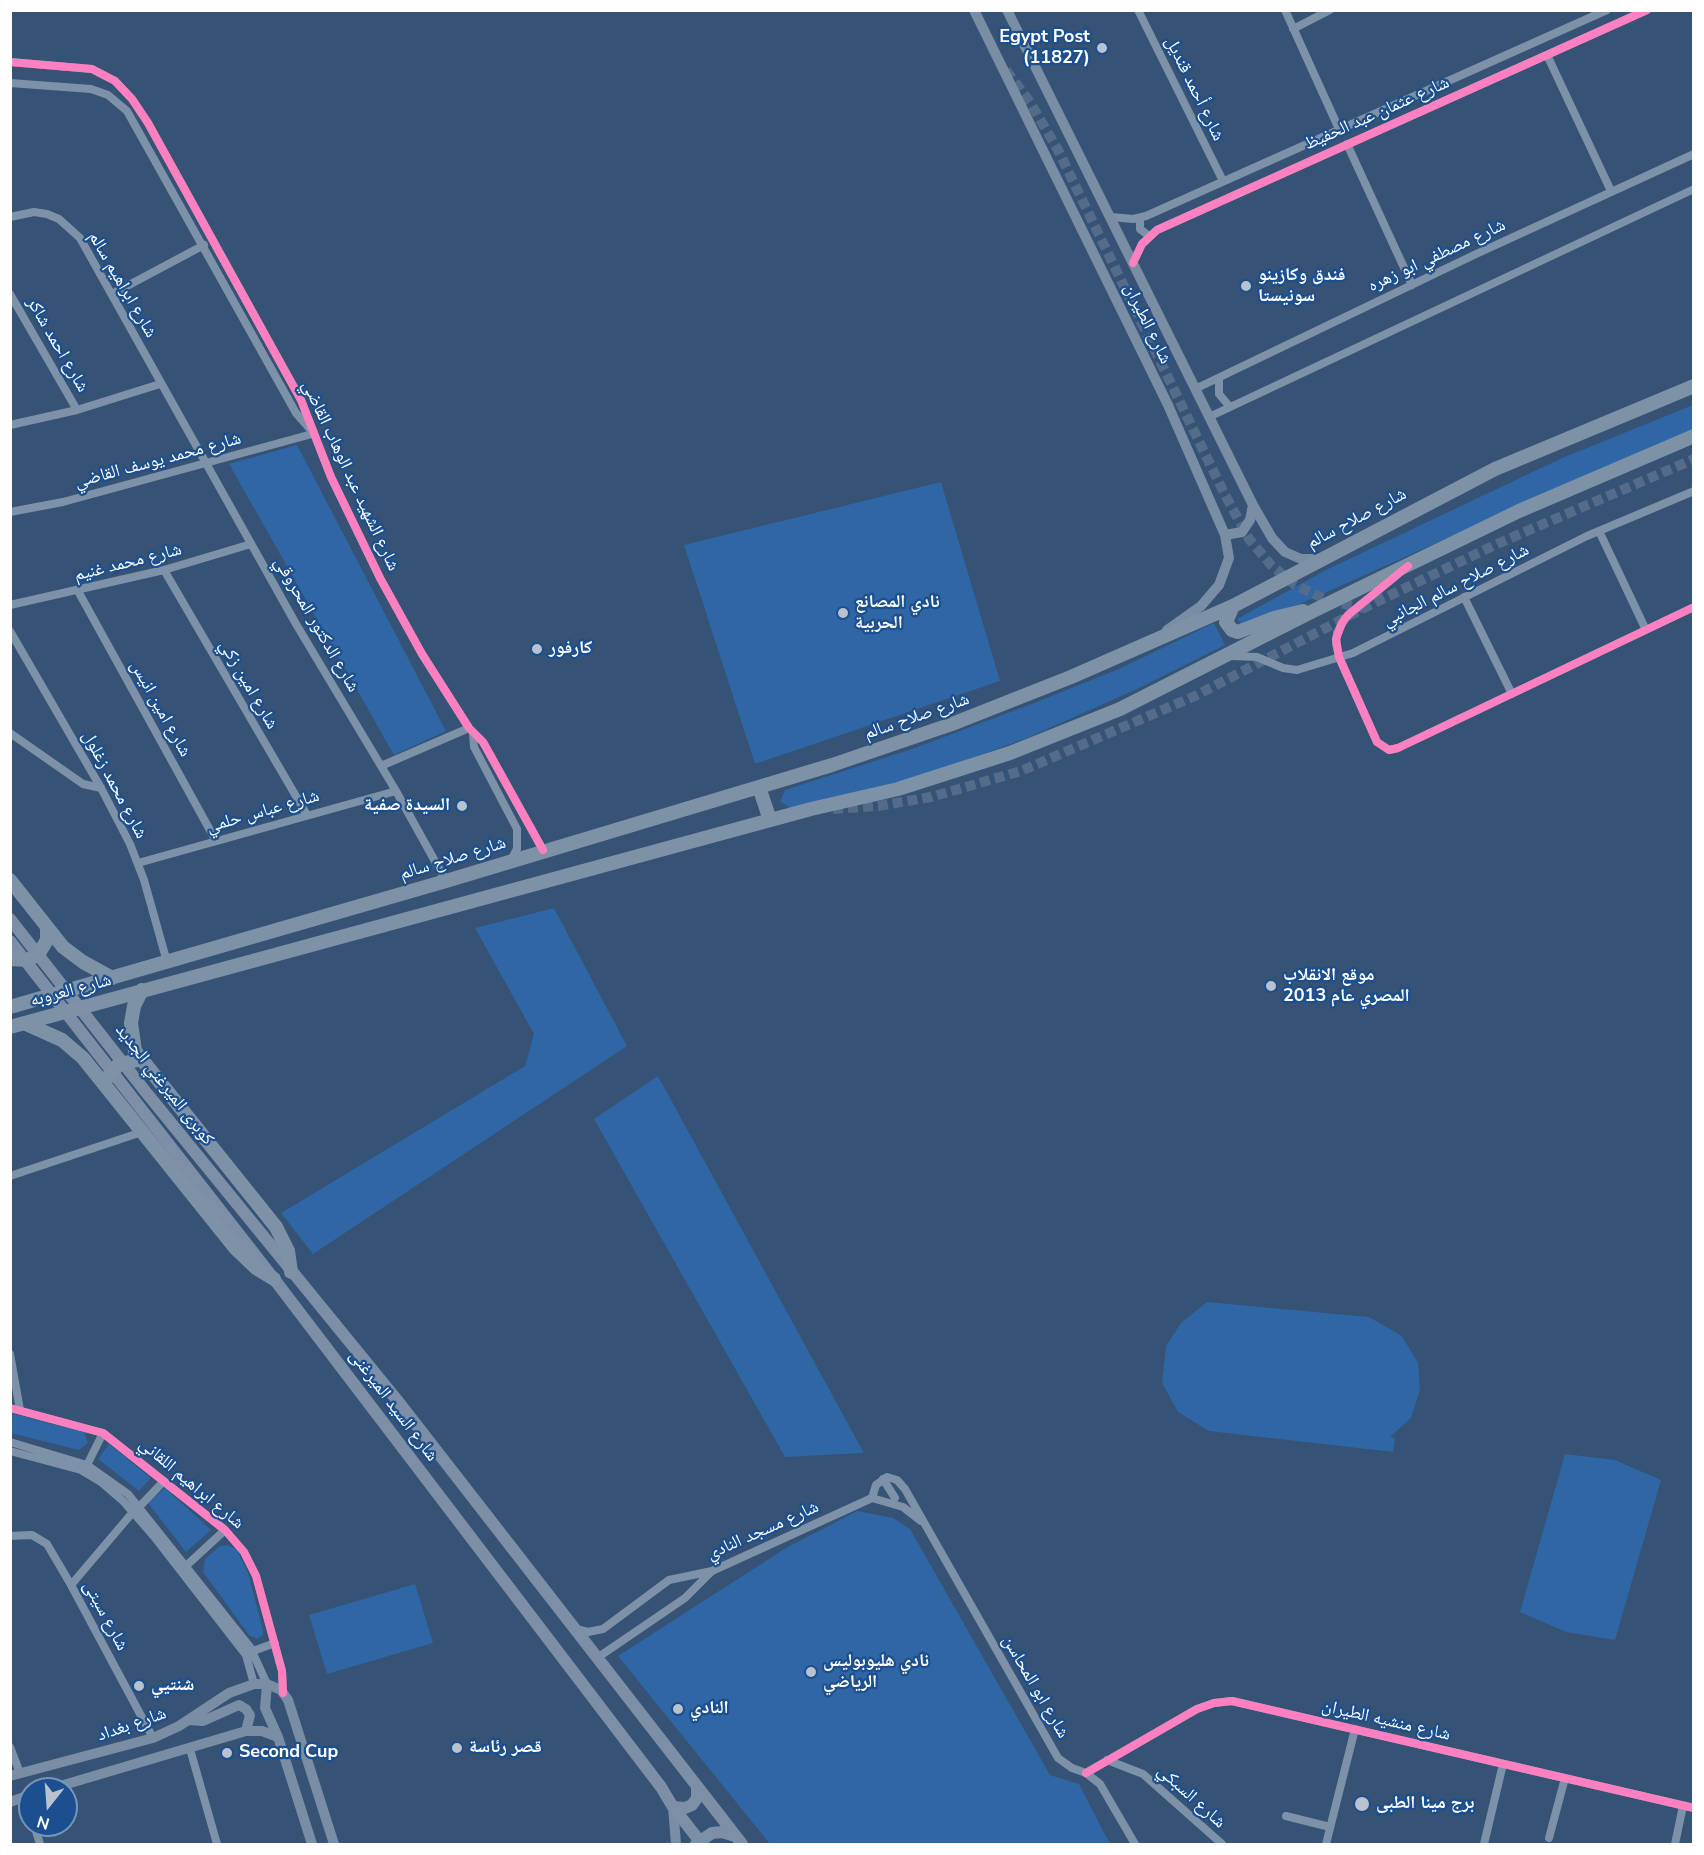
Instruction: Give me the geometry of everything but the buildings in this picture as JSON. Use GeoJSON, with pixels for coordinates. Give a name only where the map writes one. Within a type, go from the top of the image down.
{"type":"FeatureCollection","features":[{"type":"Feature","properties":{"kind":"highway","name":"شارع صلاح سالم"},"geometry":{"type":"LineString","coordinates":[[112,978],[759,787],[892,745],[982,713],[1233,606],[1319,559],[1496,469],[1602,422],[1694,386]]}},
{"type":"Feature","properties":{"kind":"highway"},"geometry":{"type":"LineString","coordinates":[[142,990],[770,820],[898,789],[1010,753],[1120,709],[1315,610],[1560,492],[1694,436]]}},
{"type":"Feature","properties":{"kind":"highway"},"geometry":{"type":"LineString","coordinates":[[1233,606],[1226,622],[1232,630],[1238,632],[1280,616],[1315,610]]}},
{"type":"Feature","properties":{"kind":"highway"},"geometry":{"type":"LineString","coordinates":[[759,787],[770,820]]}},
{"type":"Feature","properties":{"kind":"highway"},"geometry":{"type":"LineString","coordinates":[[10,880],[47,928],[73,955],[112,978]]}},
{"type":"Feature","properties":{"kind":"highway"},"geometry":{"type":"LineString","coordinates":[[10,959],[27,960],[38,955],[48,940],[47,928]]}},
{"type":"Feature","properties":{"kind":"highway","name":"شارع العروبه"},"geometry":{"type":"LineString","coordinates":[[10,1006],[112,978]]}},
{"type":"Feature","properties":{"kind":"highway","name":"شارع العروبه"},"geometry":{"type":"LineString","coordinates":[[17,1025],[142,990]]}},
{"type":"Feature","properties":{"kind":"highway","name":"شارع السيد الميرغنى"},"geometry":{"type":"LineString","coordinates":[[142,990],[131,1023],[132,1042],[141,1059],[281,1236],[289,1253],[291,1272]]}},
{"type":"Feature","properties":{"kind":"highway","name":"شارع السيد الميرغنى"},"geometry":{"type":"LineString","coordinates":[[17,1025],[62,1040],[83,1058],[236,1249],[256,1268],[274,1279]]}},
{"type":"Feature","properties":{"kind":"highway"},"geometry":{"type":"LineString","coordinates":[[103,1083],[118,1065],[141,1059]]}},
{"type":"Feature","properties":{"kind":"main road","name":"شارع الطيران"},"geometry":{"type":"LineString","coordinates":[[974,10],[1168,405],[1225,535],[1229,558],[1220,585],[1201,606],[1157,638]]}},
{"type":"Feature","properties":{"kind":"main road","name":"شارع الطيران"},"geometry":{"type":"LineString","coordinates":[[1007,10],[1253,506],[1272,538],[1285,552],[1301,559],[1319,559]]}},
{"type":"Feature","properties":{"kind":"main road"},"geometry":{"type":"LineString","coordinates":[[1225,535],[1242,532],[1250,520],[1253,506]]}},
{"type":"Feature","properties":{"kind":"main road","name":"كوبرى الميرغني الجديد"},"geometry":{"type":"LineString","coordinates":[[10,919],[291,1272]]}},
{"type":"Feature","properties":{"kind":"main road","name":"كوبرى الميرغني الجديد"},"geometry":{"type":"LineString","coordinates":[[10,941],[274,1279]]}},
{"type":"Feature","properties":{"kind":"main road","name":"شارع السيد الميرغنى"},"geometry":{"type":"LineString","coordinates":[[291,1272],[403,1407],[739,1841]]}},
{"type":"Feature","properties":{"kind":"main road","name":"شارع السيد الميرغنى"},"geometry":{"type":"LineString","coordinates":[[274,1279],[652,1775],[699,1843]]}},
{"type":"Feature","properties":{"kind":"main road"},"geometry":{"type":"LineString","coordinates":[[289,1297],[303,1287]]}},
{"type":"Feature","properties":{"kind":"main road"},"geometry":{"type":"LineString","coordinates":[[254,1684],[267,1684],[286,1698]]}},
{"type":"Feature","properties":{"kind":"main road","name":"شارع بغداد"},"geometry":{"type":"LineString","coordinates":[[15,1774],[97,1755],[153,1738],[189,1720],[225,1695],[254,1684]]}},
{"type":"Feature","properties":{"kind":"main road"},"geometry":{"type":"LineString","coordinates":[[267,1684],[265,1708],[278,1737],[312,1845]]}},
{"type":"Feature","properties":{"kind":"main road"},"geometry":{"type":"LineString","coordinates":[[265,1708],[286,1698]]}},
{"type":"Feature","properties":{"kind":"main road","name":"شارع ابراهيم اللقاني"},"geometry":{"type":"LineString","coordinates":[[286,1698],[334,1845]]}},
{"type":"Feature","properties":{"kind":"main road"},"geometry":{"type":"LineString","coordinates":[[189,1720],[201,1722],[239,1706],[246,1709],[250,1715],[246,1731]]}},
{"type":"Feature","properties":{"kind":"main road","name":"شارع بغداد"},"geometry":{"type":"LineString","coordinates":[[78,1781],[246,1731],[262,1731],[278,1737]]}},
{"type":"Feature","properties":{"kind":"main road"},"geometry":{"type":"LineString","coordinates":[[676,1845],[673,1807],[685,1808],[692,1805],[697,1798],[697,1787]]}},
{"type":"Feature","properties":{"kind":"main road"},"geometry":{"type":"LineString","coordinates":[[699,1843],[717,1832],[739,1841]]}},
{"type":"Feature","properties":{"kind":"street","name":"شارع أحمد قنديل"},"geometry":{"type":"LineString","coordinates":[[1138,10],[1223,181]]}},
{"type":"Feature","properties":{"kind":"street"},"geometry":{"type":"LineString","coordinates":[[1285,10],[1339,129]]}},
{"type":"Feature","properties":{"kind":"street"},"geometry":{"type":"LineString","coordinates":[[1293,29],[1330,10]]}},
{"type":"Feature","properties":{"kind":"street","name":"شارع عثمان عبد الحفيظ"},"geometry":{"type":"LineString","coordinates":[[1111,217],[1140,218],[1607,10]]}},
{"type":"Feature","properties":{"kind":"street","name":"شارع عثمان عبد الحفيظ"},"geometry":{"type":"LineString","coordinates":[[1149,236],[1347,144],[1647,10]]}},
{"type":"Feature","properties":{"kind":"street"},"geometry":{"type":"LineString","coordinates":[[1547,55],[1611,191]]}},
{"type":"Feature","properties":{"kind":"street","name":"شارع الشهيد عبد الوهاب القاضي"},"geometry":{"type":"LineString","coordinates":[[10,62],[92,69],[124,89],[148,123],[297,393],[306,411],[311,432]]}},
{"type":"Feature","properties":{"kind":"street","name":"شارع الشهيد عبد الوهاب القاضي"},"geometry":{"type":"LineString","coordinates":[[10,83],[91,89],[117,100],[139,127],[296,412],[311,432],[380,578],[422,654],[471,731],[483,742],[543,850]]}},
{"type":"Feature","properties":{"kind":"street"},"geometry":{"type":"LineString","coordinates":[[1347,144],[1412,285]]}},
{"type":"Feature","properties":{"kind":"street","name":"شارع مصطفي ابو زهره"},"geometry":{"type":"LineString","coordinates":[[1195,389],[1611,191],[1694,154]]}},
{"type":"Feature","properties":{"kind":"street"},"geometry":{"type":"LineString","coordinates":[[1209,417],[1694,189]]}},
{"type":"Feature","properties":{"kind":"street","name":"شارع ابراهيم سالم"},"geometry":{"type":"LineString","coordinates":[[10,217],[34,212],[59,219],[81,238],[160,384]]}},
{"type":"Feature","properties":{"kind":"street"},"geometry":{"type":"LineString","coordinates":[[1133,263],[1142,244],[1149,236],[1140,229],[1140,218]]}},
{"type":"Feature","properties":{"kind":"street"},"geometry":{"type":"LineString","coordinates":[[112,294],[204,245]]}},
{"type":"Feature","properties":{"kind":"street","name":"شارع احمد شاكر"},"geometry":{"type":"LineString","coordinates":[[10,294],[77,410]]}},
{"type":"Feature","properties":{"kind":"street"},"geometry":{"type":"LineString","coordinates":[[1219,378],[1219,394],[1230,407]]}},
{"type":"Feature","properties":{"kind":"street"},"geometry":{"type":"LineString","coordinates":[[10,425],[77,410],[160,384]]}},
{"type":"Feature","properties":{"kind":"street","name":"شارع الدكتور المحروقي"},"geometry":{"type":"LineString","coordinates":[[160,384],[446,881]]}},
{"type":"Feature","properties":{"kind":"street","name":"شارع محمد يوسف القاضي"},"geometry":{"type":"LineString","coordinates":[[10,512],[63,501],[206,464],[311,432]]}},
{"type":"Feature","properties":{"kind":"street","name":"شارع صلاح سالم الجانبي"},"geometry":{"type":"LineString","coordinates":[[1225,656],[1257,657],[1291,670],[1339,657],[1380,642],[1464,597],[1599,531],[1694,490]]}},
{"type":"Feature","properties":{"kind":"street"},"geometry":{"type":"LineString","coordinates":[[1599,531],[1646,630]]}},
{"type":"Feature","properties":{"kind":"street","name":"شارع محمد غنيم"},"geometry":{"type":"LineString","coordinates":[[10,605],[164,570],[251,544]]}},
{"type":"Feature","properties":{"kind":"street"},"geometry":{"type":"LineString","coordinates":[[1408,566],[1345,618],[1336,639],[1339,657],[1377,742],[1389,750],[1398,748],[1694,607]]}},
{"type":"Feature","properties":{"kind":"street","name":"شارع امين زكي"},"geometry":{"type":"LineString","coordinates":[[164,570],[307,815]]}},
{"type":"Feature","properties":{"kind":"street","name":"شارع امين انيس"},"geometry":{"type":"LineString","coordinates":[[78,591],[216,841]]}},
{"type":"Feature","properties":{"kind":"street"},"geometry":{"type":"LineString","coordinates":[[1464,597],[1512,694]]}},
{"type":"Feature","properties":{"kind":"street","name":"شارع محمد زغلول"},"geometry":{"type":"LineString","coordinates":[[10,631],[101,788],[138,863],[167,962]]}},
{"type":"Feature","properties":{"kind":"street"},"geometry":{"type":"LineString","coordinates":[[381,766],[471,731]]}},
{"type":"Feature","properties":{"kind":"street","name":"شارع الشهيد عبد الوهاب القاضي"},"geometry":{"type":"LineString","coordinates":[[471,731],[474,747],[517,829],[517,849],[511,860]]}},
{"type":"Feature","properties":{"kind":"street"},"geometry":{"type":"LineString","coordinates":[[10,733],[83,784],[101,788]]}},
{"type":"Feature","properties":{"kind":"street","name":"شارع عباس حلمي"},"geometry":{"type":"LineString","coordinates":[[138,863],[396,791]]}},
{"type":"Feature","properties":{"kind":"street"},"geometry":{"type":"LineString","coordinates":[[10,1176],[142,1132]]}},
{"type":"Feature","properties":{"kind":"street"},"geometry":{"type":"LineString","coordinates":[[10,1354],[20,1410]]}},
{"type":"Feature","properties":{"kind":"street","name":"شارع ابراهيم اللقاني"},"geometry":{"type":"LineString","coordinates":[[10,1408],[103,1433],[225,1530],[241,1547],[254,1571],[284,1678],[286,1698]]}},
{"type":"Feature","properties":{"kind":"street"},"geometry":{"type":"LineString","coordinates":[[87,1464],[103,1433]]}},
{"type":"Feature","properties":{"kind":"street"},"geometry":{"type":"LineString","coordinates":[[10,1442],[87,1464],[117,1485],[246,1655],[254,1684]]}},
{"type":"Feature","properties":{"kind":"street"},"geometry":{"type":"LineString","coordinates":[[10,1451],[81,1470],[136,1509],[187,1565],[253,1651],[267,1684]]}},
{"type":"Feature","properties":{"kind":"street"},"geometry":{"type":"LineString","coordinates":[[872,1498],[876,1485],[883,1479],[892,1478],[905,1489],[893,1500],[883,1479]]}},
{"type":"Feature","properties":{"kind":"street"},"geometry":{"type":"LineString","coordinates":[[71,1585],[136,1509],[164,1481]]}},
{"type":"Feature","properties":{"kind":"street","name":"شارع ابو المحاسن"},"geometry":{"type":"LineString","coordinates":[[905,1489],[1054,1752],[1064,1764],[1086,1773],[1106,1792],[1135,1845]]}},
{"type":"Feature","properties":{"kind":"street","name":"شارع مسجد النادي"},"geometry":{"type":"LineString","coordinates":[[573,1628],[588,1632],[603,1629],[663,1583],[680,1576],[712,1571],[872,1498]]}},
{"type":"Feature","properties":{"kind":"street","name":"شارع ابو المحاسن"},"geometry":{"type":"LineString","coordinates":[[872,1498],[893,1500],[926,1527]]}},
{"type":"Feature","properties":{"kind":"street"},"geometry":{"type":"LineString","coordinates":[[187,1565],[225,1530]]}},
{"type":"Feature","properties":{"kind":"street","name":"شارع سيتى"},"geometry":{"type":"LineString","coordinates":[[10,1536],[29,1535],[42,1539],[71,1585],[153,1738]]}},
{"type":"Feature","properties":{"kind":"street"},"geometry":{"type":"LineString","coordinates":[[597,1658],[685,1598],[712,1571]]}},
{"type":"Feature","properties":{"kind":"street"},"geometry":{"type":"LineString","coordinates":[[253,1651],[275,1643]]}},
{"type":"Feature","properties":{"kind":"street","name":"شارع منشيه الطيران"},"geometry":{"type":"LineString","coordinates":[[1086,1773],[1197,1708],[1223,1701],[1250,1704],[1694,1808]]}},
{"type":"Feature","properties":{"kind":"street"},"geometry":{"type":"LineString","coordinates":[[1326,1845],[1355,1729]]}},
{"type":"Feature","properties":{"kind":"street"},"geometry":{"type":"LineString","coordinates":[[10,1747],[15,1774]]}},
{"type":"Feature","properties":{"kind":"street"},"geometry":{"type":"LineString","coordinates":[[190,1749],[217,1845]]}},
{"type":"Feature","properties":{"kind":"street","name":"شارع السبكي"},"geometry":{"type":"LineString","coordinates":[[1107,1760],[1143,1774],[1221,1845]]}},
{"type":"Feature","properties":{"kind":"street"},"geometry":{"type":"LineString","coordinates":[[1484,1845],[1503,1764]]}},
{"type":"Feature","properties":{"kind":"street"},"geometry":{"type":"LineString","coordinates":[[1549,1838],[1564,1778]]}},
{"type":"Feature","properties":{"kind":"street"},"geometry":{"type":"LineString","coordinates":[[1675,1845],[1683,1806]]}},
{"type":"Feature","properties":{"kind":"street"},"geometry":{"type":"LineString","coordinates":[[1286,1816],[1330,1827]]}},
{"type":"Feature","properties":{"kind":"shaded area"},"geometry":{"type":"Polygon","coordinates":[[[1693,405],[1693,432],[1622,460],[1244,629],[1237,619],[1326,570],[1560,459],[1693,405]]]}},
{"type":"Feature","properties":{"kind":"shaded area"},"geometry":{"type":"Polygon","coordinates":[[[297,445],[446,731],[394,755],[229,464],[297,445]]]}},
{"type":"Feature","properties":{"kind":"shaded area","name":"نادي المصانع الحربية"},"geometry":{"type":"Polygon","coordinates":[[[941,482],[1000,681],[755,764],[684,545],[941,482]]]}},
{"type":"Feature","properties":{"kind":"shaded area"},"geometry":{"type":"Polygon","coordinates":[[[1214,623],[1225,645],[1137,689],[1027,738],[922,776],[790,808],[780,801],[785,790],[912,749],[1029,705],[1119,669],[1214,623]]]}},
{"type":"Feature","properties":{"kind":"shaded area"},"geometry":{"type":"Polygon","coordinates":[[[554,908],[627,1046],[313,1254],[281,1213],[525,1066],[534,1034],[475,928],[554,908]]]}},
{"type":"Feature","properties":{"kind":"shaded area"},"geometry":{"type":"Polygon","coordinates":[[[658,1076],[864,1453],[785,1457],[594,1119],[658,1076]]]}},
{"type":"Feature","properties":{"kind":"shaded area"},"geometry":{"type":"Polygon","coordinates":[[[1207,1302],[1369,1317],[1402,1336],[1418,1363],[1420,1389],[1411,1418],[1390,1437],[1395,1438],[1393,1452],[1209,1431],[1178,1412],[1162,1383],[1166,1346],[1181,1323],[1207,1302]]]}},
{"type":"Feature","properties":{"kind":"shaded area"},"geometry":{"type":"Polygon","coordinates":[[[10,1413],[84,1432],[88,1443],[79,1450],[11,1433],[10,1413]]]}},
{"type":"Feature","properties":{"kind":"shaded area"},"geometry":{"type":"Polygon","coordinates":[[[109,1444],[151,1478],[139,1491],[98,1459],[109,1444]]]}},
{"type":"Feature","properties":{"kind":"shaded area"},"geometry":{"type":"Polygon","coordinates":[[[1565,1454],[1615,1460],[1661,1480],[1615,1640],[1566,1632],[1520,1612],[1565,1454]]]}},
{"type":"Feature","properties":{"kind":"shaded area"},"geometry":{"type":"Polygon","coordinates":[[[165,1488],[211,1530],[186,1552],[148,1503],[165,1488]]]}},
{"type":"Feature","properties":{"kind":"shaded area","name":"نادي هليوبوليس الرياضي"},"geometry":{"type":"Polygon","coordinates":[[[857,1511],[893,1518],[910,1529],[1050,1775],[1079,1784],[1110,1844],[770,1844],[618,1656],[786,1548],[857,1511]]]}},
{"type":"Feature","properties":{"kind":"shaded area"},"geometry":{"type":"Polygon","coordinates":[[[228,1545],[237,1550],[248,1573],[263,1630],[263,1635],[257,1639],[249,1635],[203,1572],[205,1559],[220,1546],[228,1545]]]}},
{"type":"Feature","properties":{"kind":"shaded area"},"geometry":{"type":"Polygon","coordinates":[[[415,1584],[433,1643],[327,1674],[309,1615],[415,1584]]]}},
{"type":"Feature","properties":{"kind":"tunnel"},"geometry":{"type":"LineString","coordinates":[[1006,70],[1030,102],[1058,150],[1224,493],[1249,539],[1271,565],[1295,585],[1329,601],[1364,608]]}},
{"type":"Feature","properties":{"kind":"tunnel"},"geometry":{"type":"LineString","coordinates":[[833,809],[878,806],[931,797],[1021,771],[1195,696],[1364,608],[1497,544],[1694,459]]}},
{"type":"Feature","properties":{"kind":"cycle path"},"geometry":{"type":"LineString","coordinates":[[1133,263],[1142,244],[1157,230],[1647,10]]}},
{"type":"Feature","properties":{"kind":"cycle path"},"geometry":{"type":"LineString","coordinates":[[10,62],[92,69],[115,81],[132,99],[148,123],[301,400],[331,477],[380,578],[422,654],[469,728],[483,742],[543,850]]}},
{"type":"Feature","properties":{"kind":"cycle path"},"geometry":{"type":"LineString","coordinates":[[1408,566],[1349,614],[1342,623],[1336,639],[1339,657],[1377,742],[1389,750],[1398,748],[1694,607]]}},
{"type":"Feature","properties":{"kind":"cycle path"},"geometry":{"type":"LineString","coordinates":[[10,1408],[103,1433],[225,1530],[244,1552],[256,1576],[282,1671],[283,1693]]}},
{"type":"Feature","properties":{"kind":"cycle path"},"geometry":{"type":"LineString","coordinates":[[1086,1773],[1197,1709],[1214,1703],[1232,1701],[1694,1808]]}},
{"type":"Feature","properties":{"kind":"place","name":"Egypt Post (11827)"},"geometry":{"type":"Point","coordinates":[1102,48]}},
{"type":"Feature","properties":{"kind":"place","name":"فندق وكازينو سونيستا"},"geometry":{"type":"Point","coordinates":[1246,286]}},
{"type":"Feature","properties":{"kind":"place","name":"نادي المصانع الحربية"},"geometry":{"type":"Point","coordinates":[843,613]}},
{"type":"Feature","properties":{"kind":"place","name":"كارفور"},"geometry":{"type":"Point","coordinates":[537,649]}},
{"type":"Feature","properties":{"kind":"place","name":"السيدة صفية"},"geometry":{"type":"Point","coordinates":[462,806]}},
{"type":"Feature","properties":{"kind":"place","name":"موقع الانقلاب المصري عام 2013"},"geometry":{"type":"Point","coordinates":[1271,986]}},
{"type":"Feature","properties":{"kind":"place","name":"نادي هليوبوليس الرياضي"},"geometry":{"type":"Point","coordinates":[811,1672]}},
{"type":"Feature","properties":{"kind":"place","name":"شنتيي"},"geometry":{"type":"Point","coordinates":[139,1686]}},
{"type":"Feature","properties":{"kind":"place","name":"النادي"},"geometry":{"type":"Point","coordinates":[678,1709]}},
{"type":"Feature","properties":{"kind":"place","name":"قصر رئاسة"},"geometry":{"type":"Point","coordinates":[457,1748]}},
{"type":"Feature","properties":{"kind":"place","name":"Second Cup"},"geometry":{"type":"Point","coordinates":[227,1753]}},
{"type":"Feature","properties":{"kind":"place","name":"برج مينا الطبى"},"geometry":{"type":"Point","coordinates":[1362,1804]}}]}
